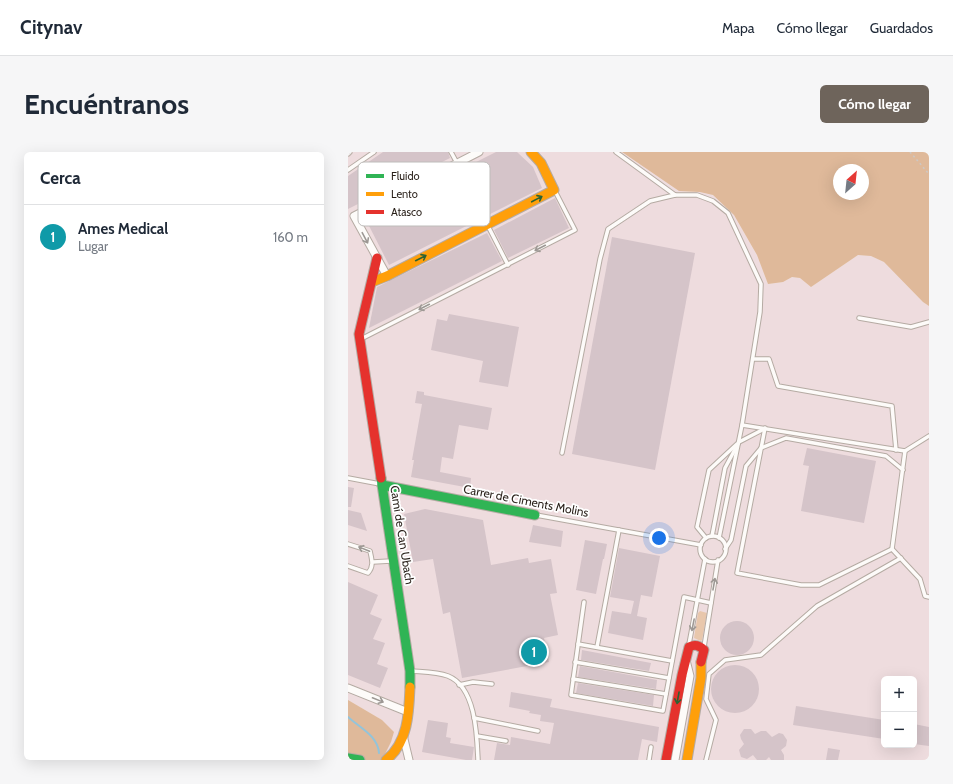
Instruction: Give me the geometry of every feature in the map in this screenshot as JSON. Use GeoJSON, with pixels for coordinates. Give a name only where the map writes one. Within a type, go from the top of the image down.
{"type":"FeatureCollection","features":[{"type":"Feature","properties":{"kind":"street"},"geometry":{"type":"LineString","coordinates":[[459,162],[479,152]]}},
{"type":"Feature","properties":{"kind":"street"},"geometry":{"type":"LineString","coordinates":[[490,224],[554,190],[541,163],[531,152]]}},
{"type":"Feature","properties":{"kind":"street"},"geometry":{"type":"LineString","coordinates":[[351,218],[387,276]]}},
{"type":"Feature","properties":{"kind":"street"},"geometry":{"type":"LineString","coordinates":[[372,282],[387,276],[486,226]]}},
{"type":"Feature","properties":{"kind":"street","name":"Camí de Can Ubach"},"geometry":{"type":"LineString","coordinates":[[377,258],[359,334],[410,671],[408,712],[403,735],[398,750],[392,757],[386,760]]}},
{"type":"Feature","properties":{"kind":"street","name":"Carrer de Ciments Molins"},"geometry":{"type":"LineString","coordinates":[[382,485],[535,515]]}},
{"type":"Feature","properties":{"kind":"street"},"geometry":{"type":"LineString","coordinates":[[666,760],[682,675],[689,647],[691,645],[697,645],[704,650],[701,663],[701,678],[687,760]]}},
{"type":"Feature","properties":{"kind":"street"},"geometry":{"type":"LineString","coordinates":[[675,760],[690,676],[686,660]]}},
{"type":"Feature","properties":{"kind":"street"},"geometry":{"type":"LineString","coordinates":[[679,760],[694,677],[701,663]]}},
{"type":"Feature","properties":{"kind":"street"},"geometry":{"type":"LineString","coordinates":[[348,688],[408,712]]}},
{"type":"Feature","properties":{"kind":"street","name":"Camí de Can Ubach"},"geometry":{"type":"LineString","coordinates":[[403,735],[409,760]]}},
{"type":"Feature","properties":{"kind":"street"},"geometry":{"type":"LineString","coordinates":[[348,758],[360,760]]}},
{"type":"Feature","properties":{"kind":"lane"},"geometry":{"type":"LineString","coordinates":[[360,162],[374,152]]}},
{"type":"Feature","properties":{"kind":"lane"},"geometry":{"type":"LineString","coordinates":[[451,152],[456,162]]}},
{"type":"Feature","properties":{"kind":"lane"},"geometry":{"type":"LineString","coordinates":[[616,152],[675,195]]}},
{"type":"Feature","properties":{"kind":"lane"},"geometry":{"type":"LineString","coordinates":[[348,170],[358,163]]}},
{"type":"Feature","properties":{"kind":"lane"},"geometry":{"type":"LineString","coordinates":[[360,340],[575,230],[554,190]]}},
{"type":"Feature","properties":{"kind":"lane"},"geometry":{"type":"LineString","coordinates":[[562,453],[600,259],[608,228],[650,201],[675,195],[697,195],[713,201],[728,213],[761,284],[760,312],[742,425],[720,538]]}},
{"type":"Feature","properties":{"kind":"lane"},"geometry":{"type":"LineString","coordinates":[[488,226],[508,265]]}},
{"type":"Feature","properties":{"kind":"lane"},"geometry":{"type":"LineString","coordinates":[[859,318],[910,327],[929,322]]}},
{"type":"Feature","properties":{"kind":"lane"},"geometry":{"type":"LineString","coordinates":[[752,359],[769,359],[778,386],[892,406],[896,450]]}},
{"type":"Feature","properties":{"kind":"lane"},"geometry":{"type":"LineString","coordinates":[[742,425],[905,451],[929,436]]}},
{"type":"Feature","properties":{"kind":"lane"},"geometry":{"type":"LineString","coordinates":[[706,538],[697,527],[709,470],[739,442],[765,428]]}},
{"type":"Feature","properties":{"kind":"lane"},"geometry":{"type":"LineString","coordinates":[[765,428],[737,573],[801,585],[819,585],[892,549]]}},
{"type":"Feature","properties":{"kind":"lane"},"geometry":{"type":"LineString","coordinates":[[704,650],[718,560],[724,554],[725,549],[731,540],[746,466],[761,448],[786,438],[886,456],[903,470]]}},
{"type":"Feature","properties":{"kind":"lane"},"geometry":{"type":"LineString","coordinates":[[712,536],[725,468],[739,442]]}},
{"type":"Feature","properties":{"kind":"lane"},"geometry":{"type":"LineString","coordinates":[[892,549],[905,451]]}},
{"type":"Feature","properties":{"kind":"lane","name":"Carrer de Ciments Molins"},"geometry":{"type":"LineString","coordinates":[[348,478],[382,485]]}},
{"type":"Feature","properties":{"kind":"lane","name":"Carrer de Ciments Molins"},"geometry":{"type":"LineString","coordinates":[[535,515],[701,545]]}},
{"type":"Feature","properties":{"kind":"lane"},"geometry":{"type":"LineString","coordinates":[[597,647],[619,530]]}},
{"type":"Feature","properties":{"kind":"lane"},"geometry":{"type":"LineString","coordinates":[[718,560],[711,561],[705,559],[701,554],[701,545],[706,538],[712,536],[720,538],[725,544],[725,549]]}},
{"type":"Feature","properties":{"kind":"lane"},"geometry":{"type":"LineString","coordinates":[[348,544],[370,551],[372,562],[368,573],[348,566]]}},
{"type":"Feature","properties":{"kind":"lane"},"geometry":{"type":"LineString","coordinates":[[892,549],[920,579],[925,596],[929,597]]}},
{"type":"Feature","properties":{"kind":"lane"},"geometry":{"type":"LineString","coordinates":[[706,760],[716,720],[706,699],[709,674],[725,660],[761,655],[817,606],[901,558]]}},
{"type":"Feature","properties":{"kind":"lane"},"geometry":{"type":"LineString","coordinates":[[689,647],[705,559]]}},
{"type":"Feature","properties":{"kind":"lane"},"geometry":{"type":"LineString","coordinates":[[372,562],[393,561]]}},
{"type":"Feature","properties":{"kind":"lane"},"geometry":{"type":"LineString","coordinates":[[584,602],[571,695],[663,711],[684,597],[711,603]]}},
{"type":"Feature","properties":{"kind":"lane"},"geometry":{"type":"LineString","coordinates":[[578,644],[672,661]]}},
{"type":"Feature","properties":{"kind":"lane"},"geometry":{"type":"LineString","coordinates":[[575,662],[669,678]]}},
{"type":"Feature","properties":{"kind":"lane"},"geometry":{"type":"LineString","coordinates":[[410,671],[448,676],[460,685],[467,695],[474,718],[477,736],[478,760]]}},
{"type":"Feature","properties":{"kind":"lane"},"geometry":{"type":"LineString","coordinates":[[573,680],[666,694]]}},
{"type":"Feature","properties":{"kind":"lane"},"geometry":{"type":"LineString","coordinates":[[460,685],[473,682],[492,684]]}},
{"type":"Feature","properties":{"kind":"lane"},"geometry":{"type":"LineString","coordinates":[[474,718],[538,731]]}},
{"type":"Feature","properties":{"kind":"lane"},"geometry":{"type":"LineString","coordinates":[[477,736],[506,741]]}},
{"type":"Feature","properties":{"kind":"lane"},"geometry":{"type":"LineString","coordinates":[[649,760],[651,747]]}},
{"type":"Feature","properties":{"kind":"path"},"geometry":{"type":"LineString","coordinates":[[910,152],[929,174]]}},
{"type":"Feature","properties":{"kind":"shaded area"},"geometry":{"type":"Polygon","coordinates":[[[348,152],[622,152],[679,191],[700,192],[713,195],[734,215],[757,255],[768,284],[783,282],[792,277],[800,278],[811,287],[858,255],[871,256],[884,262],[923,302],[929,306],[929,760],[390,760],[382,758],[391,742],[382,720],[348,700],[348,152]]]}},
{"type":"Feature","properties":{"kind":"shaded area"},"geometry":{"type":"Polygon","coordinates":[[[622,152],[929,152],[929,306],[923,302],[884,262],[871,256],[858,255],[811,287],[800,278],[792,277],[783,282],[768,284],[757,255],[734,215],[713,195],[700,192],[679,191],[622,152]]]}},
{"type":"Feature","properties":{"kind":"shaded area"},"geometry":{"type":"Polygon","coordinates":[[[700,611],[707,613],[701,641],[694,638],[698,613],[700,611]]]}},
{"type":"Feature","properties":{"kind":"shaded area"},"geometry":{"type":"Polygon","coordinates":[[[348,700],[382,720],[394,732],[382,760],[348,760],[348,700]]]}},
{"type":"Feature","properties":{"kind":"building"},"geometry":{"type":"Polygon","coordinates":[[[383,152],[448,152],[450,158],[442,162],[368,162],[383,152]]]}},
{"type":"Feature","properties":{"kind":"building"},"geometry":{"type":"Polygon","coordinates":[[[496,152],[517,152],[533,167],[542,188],[490,214],[490,162],[476,162],[496,152]]]}},
{"type":"Feature","properties":{"kind":"building"},"geometry":{"type":"Polygon","coordinates":[[[358,169],[358,204],[348,209],[348,176],[358,169]]]}},
{"type":"Feature","properties":{"kind":"building"},"geometry":{"type":"Polygon","coordinates":[[[555,198],[569,228],[508,258],[494,230],[555,198]]]}},
{"type":"Feature","properties":{"kind":"building"},"geometry":{"type":"Polygon","coordinates":[[[369,226],[466,226],[389,265],[369,226]]]}},
{"type":"Feature","properties":{"kind":"building"},"geometry":{"type":"Polygon","coordinates":[[[487,233],[502,261],[369,328],[377,287],[487,233]]]}},
{"type":"Feature","properties":{"kind":"building"},"geometry":{"type":"Polygon","coordinates":[[[612,237],[695,253],[655,470],[572,454],[612,237]]]}},
{"type":"Feature","properties":{"kind":"building"},"geometry":{"type":"Polygon","coordinates":[[[449,314],[519,327],[508,387],[479,382],[483,361],[431,350],[437,319],[447,321],[449,314]]]}},
{"type":"Feature","properties":{"kind":"building"},"geometry":{"type":"Polygon","coordinates":[[[417,391],[424,392],[424,395],[492,408],[488,430],[459,425],[453,459],[442,457],[440,472],[471,478],[470,488],[411,477],[414,460],[412,460],[422,404],[415,403],[417,391]]]}},
{"type":"Feature","properties":{"kind":"building"},"geometry":{"type":"Polygon","coordinates":[[[807,448],[876,461],[864,523],[801,511],[809,466],[803,465],[807,448]]]}},
{"type":"Feature","properties":{"kind":"building"},"geometry":{"type":"Polygon","coordinates":[[[348,487],[354,488],[351,507],[348,507],[348,487]]]}},
{"type":"Feature","properties":{"kind":"building"},"geometry":{"type":"Polygon","coordinates":[[[425,509],[483,520],[491,565],[528,558],[529,563],[551,559],[557,593],[550,594],[558,635],[544,638],[549,662],[462,678],[450,612],[443,614],[433,559],[413,562],[404,514],[425,509]]]}},
{"type":"Feature","properties":{"kind":"building"},"geometry":{"type":"Polygon","coordinates":[[[348,510],[361,513],[367,531],[348,525],[348,510]]]}},
{"type":"Feature","properties":{"kind":"building"},"geometry":{"type":"Polygon","coordinates":[[[533,525],[563,531],[561,547],[529,542],[533,525]]]}},
{"type":"Feature","properties":{"kind":"building"},"geometry":{"type":"Polygon","coordinates":[[[585,540],[607,544],[596,594],[576,590],[585,540]]]}},
{"type":"Feature","properties":{"kind":"building"},"geometry":{"type":"Polygon","coordinates":[[[619,548],[660,556],[652,597],[641,595],[637,616],[647,618],[643,640],[608,633],[612,611],[631,614],[634,601],[610,597],[619,548]]]}},
{"type":"Feature","properties":{"kind":"building"},"geometry":{"type":"Polygon","coordinates":[[[348,582],[378,595],[370,614],[382,619],[373,639],[385,643],[377,664],[388,668],[380,688],[348,675],[348,582]]]}},
{"type":"Feature","properties":{"kind":"building"},"geometry":{"type":"Polygon","coordinates":[[[737,621],[749,626],[754,638],[749,650],[737,655],[725,650],[720,638],[725,626],[737,621]]]}},
{"type":"Feature","properties":{"kind":"building"},"geometry":{"type":"Polygon","coordinates":[[[582,650],[651,663],[649,671],[581,660],[582,650]]]}},
{"type":"Feature","properties":{"kind":"building"},"geometry":{"type":"Polygon","coordinates":[[[730,665],[740,665],[752,672],[759,684],[759,694],[752,706],[740,713],[730,713],[722,709],[715,702],[711,694],[711,684],[715,676],[722,669],[730,665]]]}},
{"type":"Feature","properties":{"kind":"building"},"geometry":{"type":"Polygon","coordinates":[[[580,666],[657,680],[656,689],[578,677],[580,666]]]}},
{"type":"Feature","properties":{"kind":"building"},"geometry":{"type":"Polygon","coordinates":[[[578,683],[654,695],[653,706],[576,693],[578,683]]]}},
{"type":"Feature","properties":{"kind":"building"},"geometry":{"type":"Polygon","coordinates":[[[511,692],[552,699],[550,707],[659,727],[657,742],[642,739],[638,760],[494,760],[497,743],[510,745],[511,737],[550,744],[554,723],[540,721],[541,715],[529,713],[530,711],[509,707],[511,692]]]}},
{"type":"Feature","properties":{"kind":"building"},"geometry":{"type":"Polygon","coordinates":[[[796,706],[881,720],[881,739],[793,725],[796,706]]]}},
{"type":"Feature","properties":{"kind":"building"},"geometry":{"type":"Polygon","coordinates":[[[428,720],[448,723],[446,737],[451,738],[450,743],[474,747],[472,760],[422,752],[428,720]]]}},
{"type":"Feature","properties":{"kind":"building"},"geometry":{"type":"Polygon","coordinates":[[[917,725],[929,727],[929,746],[917,744],[917,725]]]}},
{"type":"Feature","properties":{"kind":"building"},"geometry":{"type":"Polygon","coordinates":[[[744,729],[751,729],[755,734],[761,731],[766,731],[772,737],[779,733],[783,734],[787,740],[786,746],[781,750],[784,755],[784,760],[771,760],[769,757],[766,760],[757,760],[753,755],[747,759],[741,757],[739,750],[744,744],[740,735],[744,729]]]}},
{"type":"Feature","properties":{"kind":"building"},"geometry":{"type":"Polygon","coordinates":[[[828,748],[840,750],[838,760],[826,760],[828,748]]]}},
{"type":"Feature","properties":{"kind":"waterway"},"geometry":{"type":"LineString","coordinates":[[348,717],[372,737],[378,747],[379,753]]}},
{"type":"Feature","properties":{"kind":"traffic: fast"},"geometry":{"type":"LineString","coordinates":[[381,478],[410,671],[410,687]]}},
{"type":"Feature","properties":{"kind":"traffic: fast"},"geometry":{"type":"LineString","coordinates":[[382,485],[535,515]]}},
{"type":"Feature","properties":{"kind":"traffic: fast"},"geometry":{"type":"LineString","coordinates":[[348,758],[360,760]]}},
{"type":"Feature","properties":{"kind":"traffic: slow"},"geometry":{"type":"LineString","coordinates":[[490,223],[554,190],[541,163],[531,152]]}},
{"type":"Feature","properties":{"kind":"traffic: slow"},"geometry":{"type":"LineString","coordinates":[[372,282],[387,276],[484,226]]}},
{"type":"Feature","properties":{"kind":"traffic: slow"},"geometry":{"type":"LineString","coordinates":[[687,760],[701,678],[701,662]]}},
{"type":"Feature","properties":{"kind":"traffic: slow"},"geometry":{"type":"LineString","coordinates":[[386,760],[399,745],[406,727],[410,687]]}},
{"type":"Feature","properties":{"kind":"traffic: jam"},"geometry":{"type":"LineString","coordinates":[[377,258],[359,334],[381,478]]}},
{"type":"Feature","properties":{"kind":"traffic: jam"},"geometry":{"type":"LineString","coordinates":[[666,760],[682,675],[689,647],[697,646],[704,650],[701,662]]}},
{"type":"Feature","properties":{"kind":"place","name":"Ames Medical"},"geometry":{"type":"Point","coordinates":[534,652]}}]}
